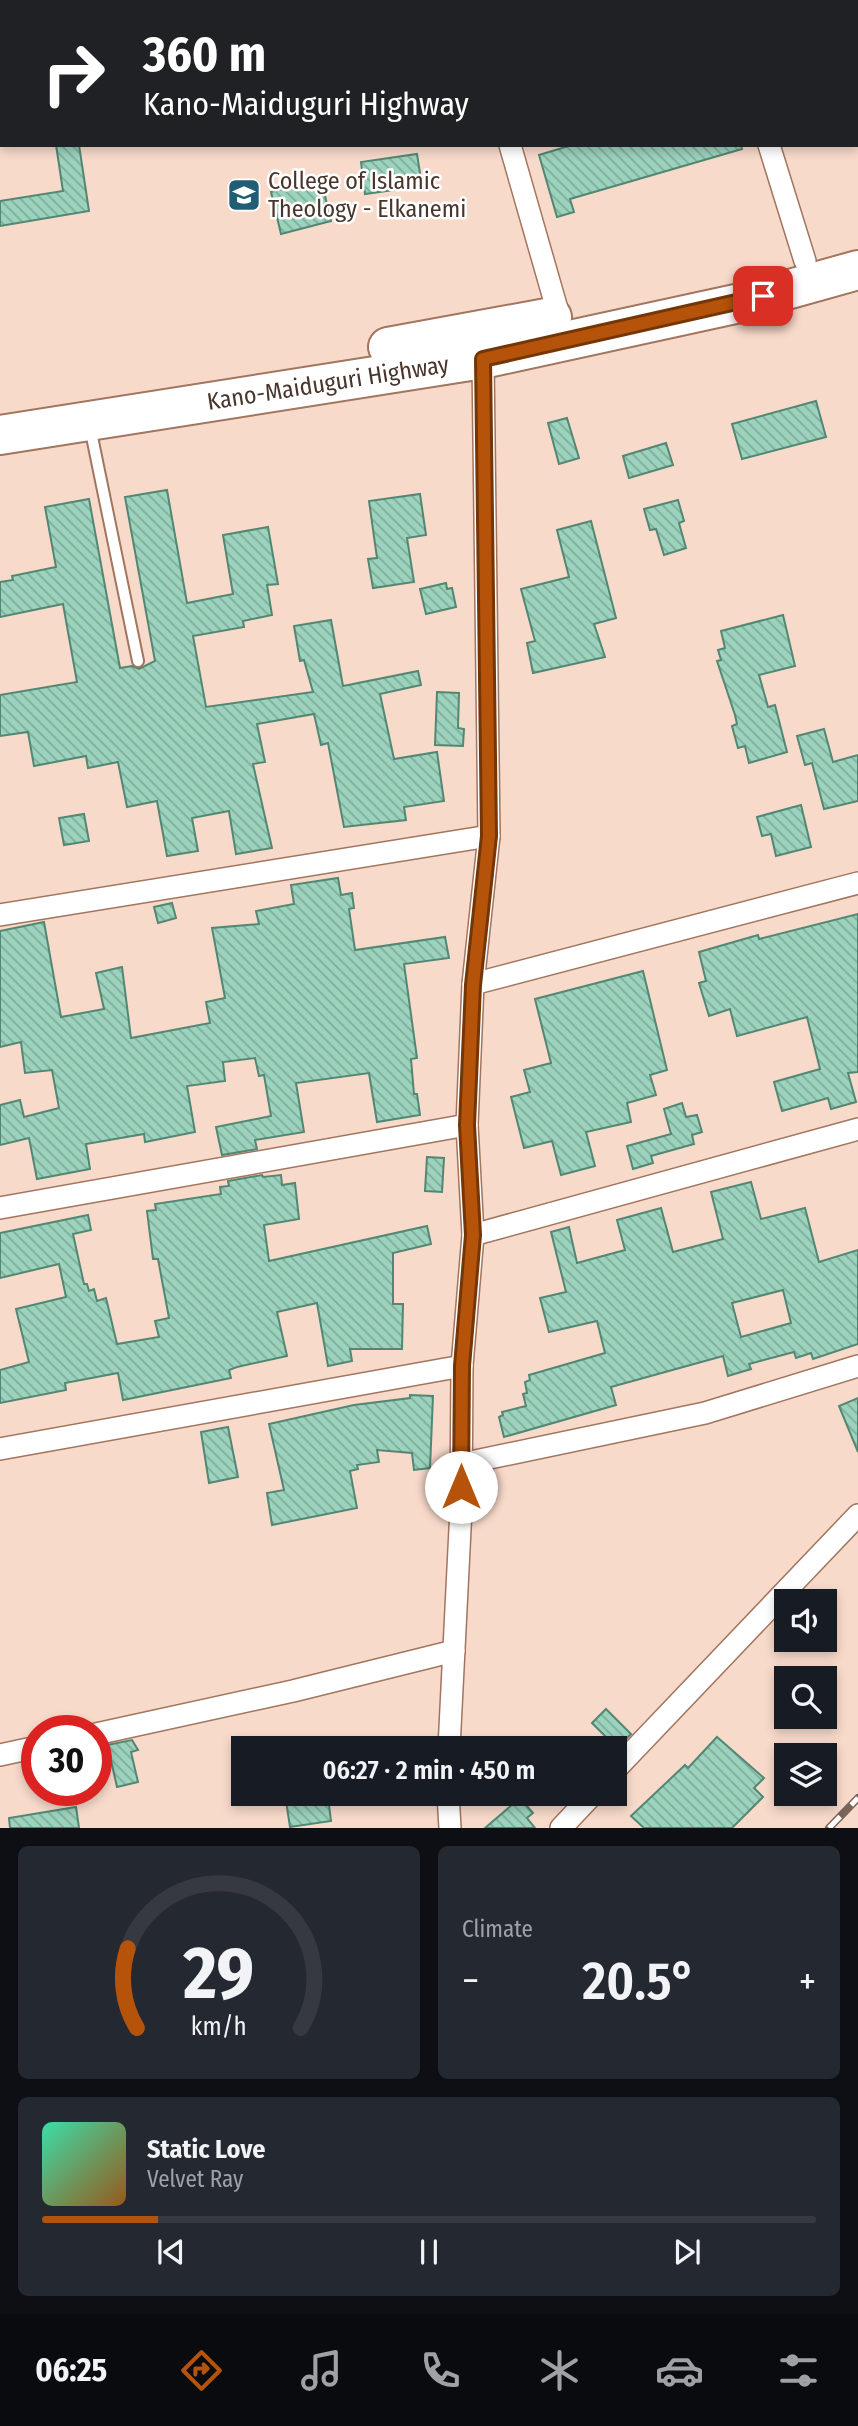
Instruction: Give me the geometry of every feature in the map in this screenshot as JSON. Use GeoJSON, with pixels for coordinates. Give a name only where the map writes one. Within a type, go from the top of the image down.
{"type":"FeatureCollection","features":[{"type":"Feature","properties":{"kind":"highway","name":"Kano-Maiduguri Highway"},"geometry":{"type":"LineString","coordinates":[[0,410],[373,350],[559,316],[858,247]]}},
{"type":"Feature","properties":{"kind":"highway","name":"Kano-Maiduguri Highway"},"geometry":{"type":"LineString","coordinates":[[0,435],[483,359],[740,303],[858,270]]}},
{"type":"Feature","properties":{"kind":"street"},"geometry":{"type":"LineString","coordinates":[[511,147],[559,316]]}},
{"type":"Feature","properties":{"kind":"street"},"geometry":{"type":"LineString","coordinates":[[770,147],[806,261]]}},
{"type":"Feature","properties":{"kind":"street"},"geometry":{"type":"LineString","coordinates":[[450,1736],[461,1464],[462,1366],[473,1235],[467,1125],[473,985],[489,836],[483,359]]}},
{"type":"Feature","properties":{"kind":"street"},"geometry":{"type":"LineString","coordinates":[[0,915],[489,836]]}},
{"type":"Feature","properties":{"kind":"street"},"geometry":{"type":"LineString","coordinates":[[473,985],[858,883]]}},
{"type":"Feature","properties":{"kind":"street"},"geometry":{"type":"LineString","coordinates":[[0,1208],[467,1125]]}},
{"type":"Feature","properties":{"kind":"street"},"geometry":{"type":"LineString","coordinates":[[473,1235],[858,1129]]}},
{"type":"Feature","properties":{"kind":"street"},"geometry":{"type":"LineString","coordinates":[[0,1449],[462,1366]]}},
{"type":"Feature","properties":{"kind":"street"},"geometry":{"type":"LineString","coordinates":[[461,1464],[705,1413],[858,1366]]}},
{"type":"Feature","properties":{"kind":"street"},"geometry":{"type":"LineString","coordinates":[[627,1758],[858,1515]]}},
{"type":"Feature","properties":{"kind":"street"},"geometry":{"type":"LineString","coordinates":[[112,1731],[293,1691],[454,1651]]}},
{"type":"Feature","properties":{"kind":"street"},"geometry":{"type":"LineString","coordinates":[[0,1755],[21,1750]]}},
{"type":"Feature","properties":{"kind":"street"},"geometry":{"type":"LineString","coordinates":[[449,1806],[450,1828]]}},
{"type":"Feature","properties":{"kind":"street"},"geometry":{"type":"LineString","coordinates":[[561,1828],[582,1806]]}},
{"type":"Feature","properties":{"kind":"lane"},"geometry":{"type":"LineString","coordinates":[[88,421],[138,661]]}},
{"type":"Feature","properties":{"kind":"building"},"geometry":{"type":"Polygon","coordinates":[[[56,147],[79,147],[89,211],[0,226],[0,201],[63,191],[56,147]]]}},
{"type":"Feature","properties":{"kind":"building"},"geometry":{"type":"Polygon","coordinates":[[[565,147],[742,149],[570,199],[574,212],[557,217],[539,155],[565,147]]]}},
{"type":"Feature","properties":{"kind":"building"},"geometry":{"type":"Polygon","coordinates":[[[417,154],[422,186],[365,194],[361,162],[417,154]]]}},
{"type":"Feature","properties":{"kind":"building"},"geometry":{"type":"Polygon","coordinates":[[[321,179],[331,221],[281,234],[271,192],[321,179]]]}},
{"type":"Feature","properties":{"kind":"building"},"geometry":{"type":"Polygon","coordinates":[[[816,401],[826,437],[742,459],[732,424],[816,401]]]}},
{"type":"Feature","properties":{"kind":"building"},"geometry":{"type":"Polygon","coordinates":[[[567,418],[579,458],[559,464],[548,423],[567,418]]]}},
{"type":"Feature","properties":{"kind":"building"},"geometry":{"type":"Polygon","coordinates":[[[666,443],[673,465],[629,478],[623,456],[666,443]]]}},
{"type":"Feature","properties":{"kind":"building"},"geometry":{"type":"Polygon","coordinates":[[[167,490],[187,603],[233,594],[223,535],[268,527],[278,584],[267,585],[272,615],[243,621],[244,627],[193,636],[206,707],[313,692],[304,660],[300,661],[294,626],[331,620],[343,686],[418,671],[421,685],[380,694],[394,759],[437,752],[444,801],[404,807],[406,820],[344,827],[328,743],[321,745],[314,714],[257,724],[265,762],[253,764],[272,848],[236,854],[229,811],[192,818],[198,851],[167,856],[157,801],[127,807],[118,762],[88,768],[86,756],[34,766],[28,732],[0,736],[0,695],[77,682],[63,604],[0,617],[0,582],[13,580],[12,576],[56,567],[45,507],[89,499],[120,668],[132,666],[139,669],[155,661],[125,497],[167,490]]]}},
{"type":"Feature","properties":{"kind":"building"},"geometry":{"type":"Polygon","coordinates":[[[420,494],[426,535],[407,538],[414,582],[373,588],[368,559],[377,558],[369,501],[420,494]]]}},
{"type":"Feature","properties":{"kind":"building"},"geometry":{"type":"Polygon","coordinates":[[[678,500],[684,521],[679,523],[686,548],[664,555],[656,529],[650,530],[644,509],[678,500]]]}},
{"type":"Feature","properties":{"kind":"building"},"geometry":{"type":"Polygon","coordinates":[[[591,521],[616,618],[594,624],[605,657],[533,673],[527,643],[535,641],[521,589],[569,577],[557,530],[591,521]]]}},
{"type":"Feature","properties":{"kind":"building"},"geometry":{"type":"Polygon","coordinates":[[[446,583],[447,589],[452,588],[456,607],[426,614],[420,589],[446,583]]]}},
{"type":"Feature","properties":{"kind":"building"},"geometry":{"type":"Polygon","coordinates":[[[783,615],[795,666],[759,675],[768,707],[775,705],[787,752],[749,763],[745,746],[738,748],[732,726],[737,724],[735,715],[717,661],[721,660],[718,650],[725,648],[721,631],[783,615]]]}},
{"type":"Feature","properties":{"kind":"building"},"geometry":{"type":"Polygon","coordinates":[[[437,692],[459,693],[458,728],[464,729],[463,746],[435,745],[437,692]]]}},
{"type":"Feature","properties":{"kind":"building"},"geometry":{"type":"Polygon","coordinates":[[[824,729],[833,762],[858,755],[858,801],[824,809],[812,763],[805,765],[797,736],[824,729]]]}},
{"type":"Feature","properties":{"kind":"building"},"geometry":{"type":"Polygon","coordinates":[[[801,805],[811,847],[776,856],[771,834],[762,836],[757,817],[801,805]]]}},
{"type":"Feature","properties":{"kind":"building"},"geometry":{"type":"Polygon","coordinates":[[[84,814],[89,841],[64,845],[59,818],[84,814]]]}},
{"type":"Feature","properties":{"kind":"building"},"geometry":{"type":"Polygon","coordinates":[[[338,878],[341,895],[352,893],[354,908],[349,909],[355,950],[445,937],[449,958],[404,964],[417,1058],[411,1059],[414,1094],[417,1094],[420,1115],[377,1122],[369,1073],[296,1083],[304,1132],[255,1140],[257,1149],[222,1155],[216,1127],[271,1116],[264,1075],[259,1076],[255,1058],[223,1062],[225,1081],[187,1086],[195,1132],[145,1142],[144,1134],[86,1144],[90,1169],[37,1179],[29,1138],[0,1145],[0,1105],[20,1100],[24,1117],[59,1108],[52,1070],[25,1073],[21,1042],[0,1047],[0,931],[44,922],[61,1017],[104,1009],[96,973],[122,967],[131,1038],[210,1023],[206,1002],[225,998],[212,928],[259,924],[256,911],[294,904],[291,885],[338,878]]]}},
{"type":"Feature","properties":{"kind":"building"},"geometry":{"type":"Polygon","coordinates":[[[172,903],[176,918],[158,923],[154,907],[172,903]]]}},
{"type":"Feature","properties":{"kind":"building"},"geometry":{"type":"Polygon","coordinates":[[[858,914],[858,1072],[848,1073],[856,1102],[831,1109],[828,1098],[782,1111],[774,1082],[820,1069],[807,1017],[737,1036],[730,1009],[709,1016],[699,983],[706,981],[699,952],[758,935],[759,939],[858,914]]]}},
{"type":"Feature","properties":{"kind":"building"},"geometry":{"type":"Polygon","coordinates":[[[643,971],[667,1070],[650,1075],[656,1095],[627,1103],[631,1122],[586,1132],[595,1166],[561,1175],[552,1141],[524,1148],[511,1097],[530,1092],[524,1070],[551,1063],[535,999],[643,971]]]}},
{"type":"Feature","properties":{"kind":"building"},"geometry":{"type":"Polygon","coordinates":[[[682,1103],[686,1117],[697,1115],[702,1132],[692,1135],[694,1144],[651,1156],[653,1163],[633,1169],[627,1146],[671,1134],[664,1109],[682,1103]]]}},
{"type":"Feature","properties":{"kind":"building"},"geometry":{"type":"Polygon","coordinates":[[[427,1157],[444,1158],[442,1192],[425,1191],[427,1157]]]}},
{"type":"Feature","properties":{"kind":"building"},"geometry":{"type":"Polygon","coordinates":[[[262,1175],[281,1175],[282,1185],[295,1183],[299,1219],[264,1225],[269,1261],[427,1226],[431,1244],[393,1253],[393,1304],[403,1304],[402,1349],[350,1349],[352,1361],[328,1366],[317,1303],[277,1312],[287,1356],[229,1370],[231,1378],[123,1400],[118,1373],[65,1383],[66,1390],[0,1403],[0,1370],[29,1362],[16,1309],[66,1297],[59,1264],[0,1278],[0,1233],[88,1215],[91,1230],[73,1234],[84,1284],[87,1284],[89,1291],[94,1289],[97,1301],[106,1298],[117,1344],[159,1337],[155,1321],[169,1318],[158,1259],[153,1259],[147,1211],[156,1210],[155,1204],[221,1194],[220,1187],[229,1186],[228,1181],[262,1175]]]}},
{"type":"Feature","properties":{"kind":"building"},"geometry":{"type":"Polygon","coordinates":[[[751,1182],[761,1219],[805,1208],[819,1262],[858,1250],[858,1344],[813,1359],[811,1353],[796,1358],[794,1352],[749,1364],[751,1369],[728,1376],[723,1356],[611,1387],[616,1405],[504,1437],[499,1417],[503,1415],[502,1412],[526,1406],[523,1394],[527,1393],[525,1382],[530,1380],[529,1375],[605,1353],[597,1321],[549,1332],[540,1298],[566,1292],[551,1232],[569,1227],[577,1263],[625,1250],[617,1220],[661,1208],[673,1252],[723,1239],[711,1192],[751,1182]],[[783,1290],[732,1303],[741,1337],[791,1323],[783,1290]]]}},
{"type":"Feature","properties":{"kind":"building"},"geometry":{"type":"Polygon","coordinates":[[[410,1395],[433,1396],[430,1468],[414,1470],[412,1453],[377,1450],[379,1462],[357,1465],[358,1469],[350,1471],[357,1508],[272,1525],[267,1493],[284,1490],[269,1424],[354,1405],[410,1398],[410,1395]]]}},
{"type":"Feature","properties":{"kind":"building"},"geometry":{"type":"Polygon","coordinates":[[[858,1398],[858,1452],[839,1406],[858,1398]]]}},
{"type":"Feature","properties":{"kind":"building"},"geometry":{"type":"Polygon","coordinates":[[[228,1427],[238,1477],[209,1483],[201,1432],[228,1427]]]}},
{"type":"Feature","properties":{"kind":"building"},"geometry":{"type":"Polygon","coordinates":[[[606,1709],[631,1734],[627,1738],[605,1736],[592,1723],[606,1709]]]}},
{"type":"Feature","properties":{"kind":"building"},"geometry":{"type":"Polygon","coordinates":[[[717,1737],[764,1778],[754,1788],[763,1797],[732,1828],[644,1828],[631,1816],[685,1765],[688,1768],[717,1737]]]}},
{"type":"Feature","properties":{"kind":"building"},"geometry":{"type":"Polygon","coordinates":[[[132,1740],[138,1750],[131,1752],[138,1782],[117,1787],[112,1765],[112,1744],[132,1740]]]}},
{"type":"Feature","properties":{"kind":"building"},"geometry":{"type":"Polygon","coordinates":[[[287,1806],[329,1806],[331,1821],[290,1827],[287,1806]]]}},
{"type":"Feature","properties":{"kind":"building"},"geometry":{"type":"Polygon","coordinates":[[[511,1806],[527,1806],[533,1813],[527,1818],[535,1828],[485,1828],[511,1806]]]}},
{"type":"Feature","properties":{"kind":"building"},"geometry":{"type":"Polygon","coordinates":[[[76,1807],[79,1828],[10,1828],[9,1818],[76,1807]]]}},
{"type":"Feature","properties":{"kind":"railway"},"geometry":{"type":"LineString","coordinates":[[829,1828],[858,1798]]}},
{"type":"Feature","properties":{"kind":"place","name":"College of Islamic Theology - Elkanemi"},"geometry":{"type":"Point","coordinates":[244,195]}},
{"type":"Feature","properties":{"kind":"route"},"geometry":{"type":"LineString","coordinates":[[461,1487],[462,1366],[473,1235],[467,1125],[473,985],[489,836],[483,359],[763,296]]}}]}
